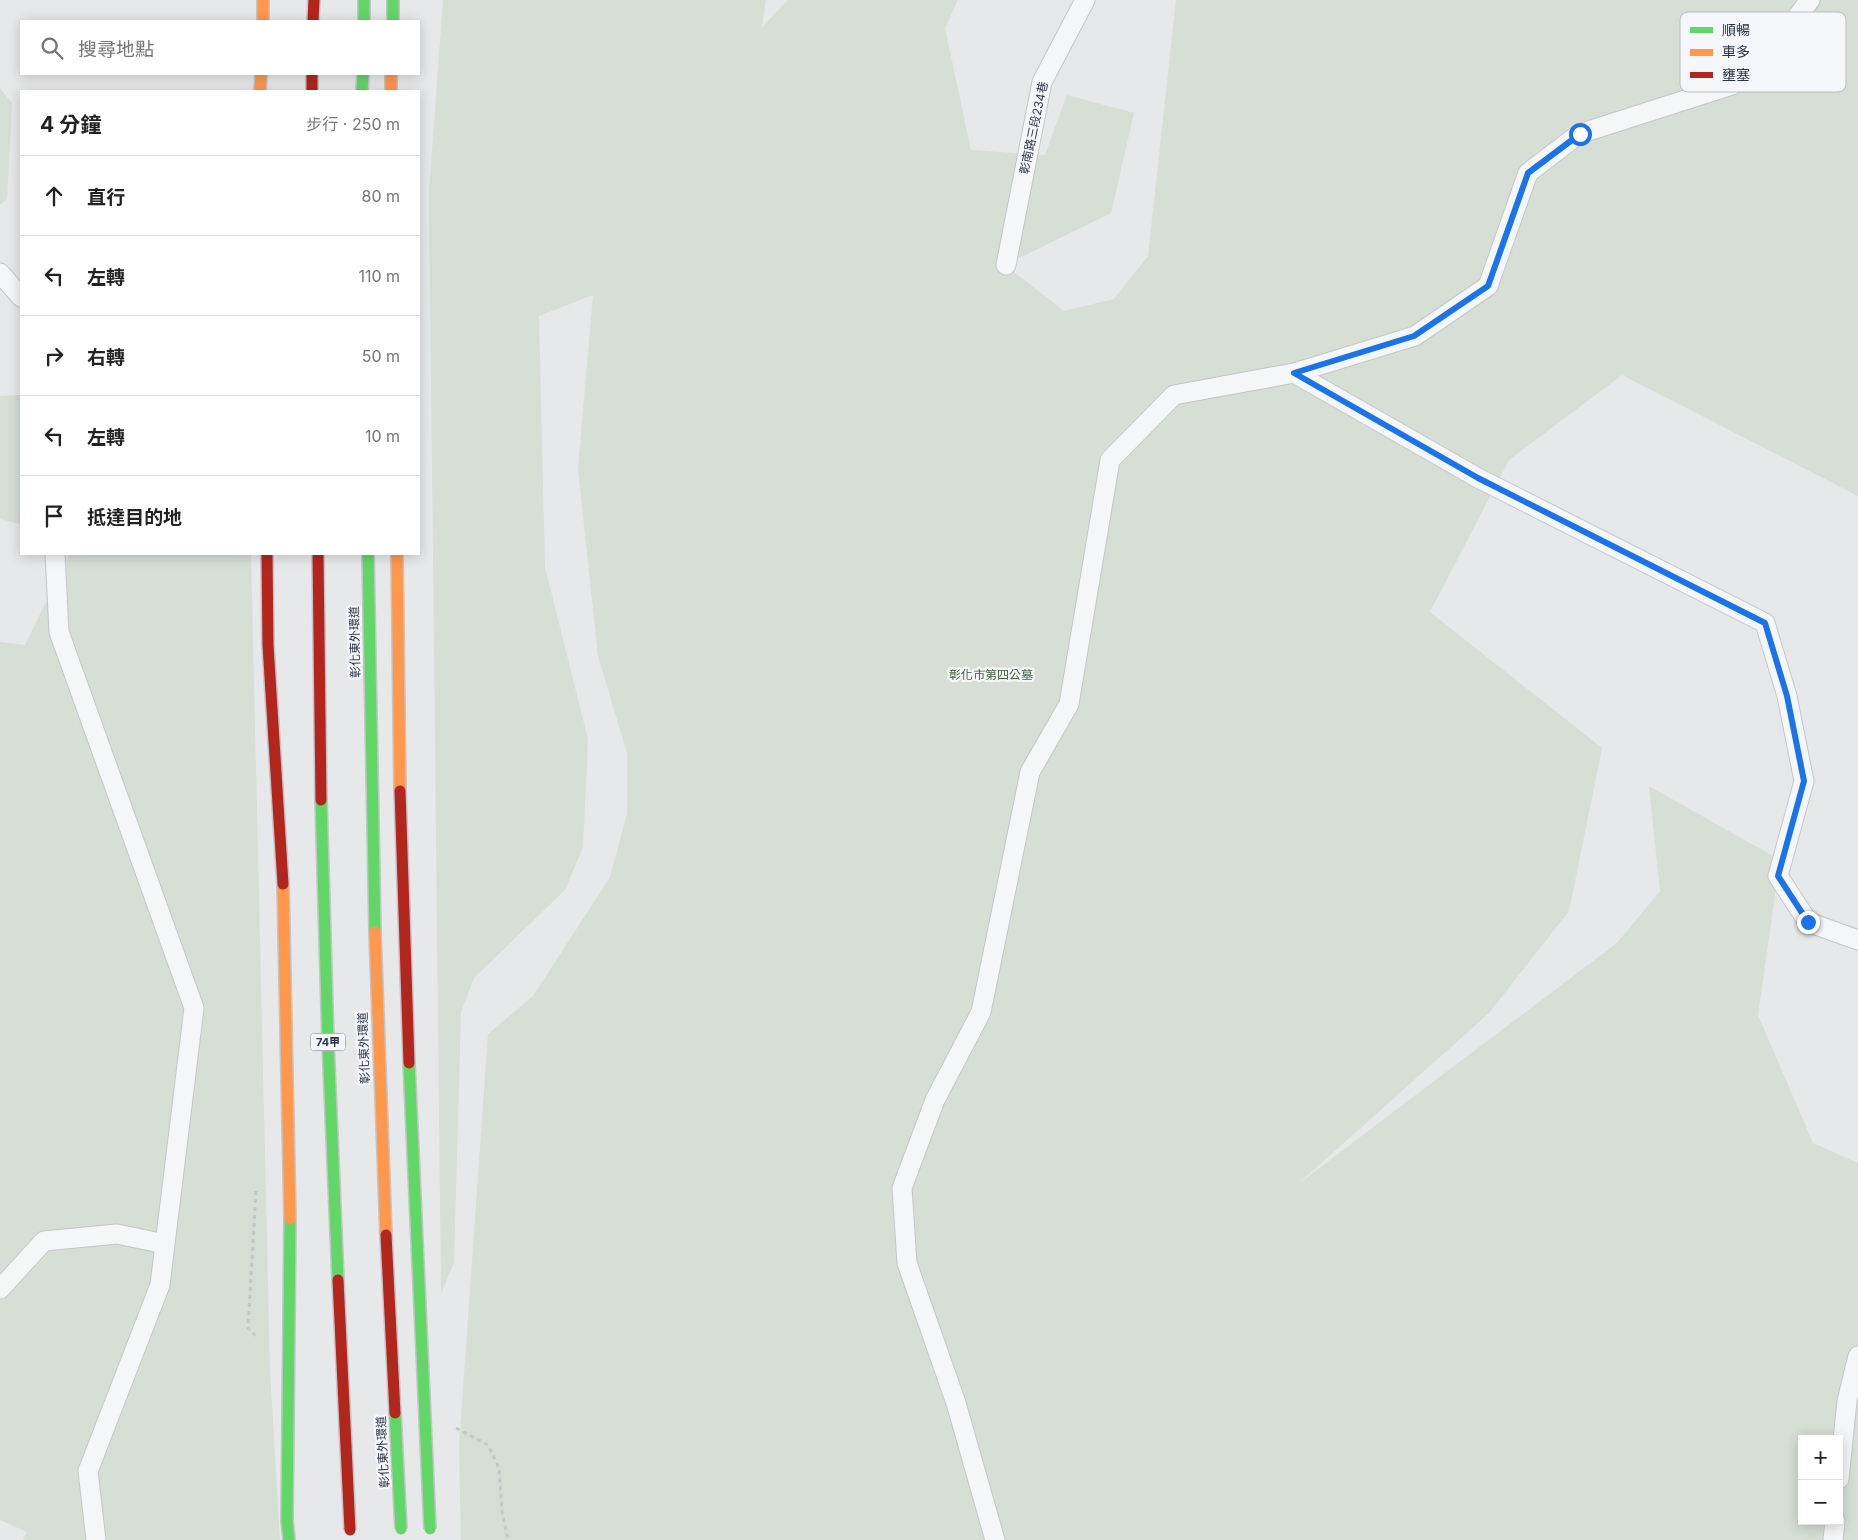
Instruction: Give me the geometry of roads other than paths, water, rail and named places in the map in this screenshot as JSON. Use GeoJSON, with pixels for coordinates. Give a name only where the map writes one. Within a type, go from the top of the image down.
{"type":"FeatureCollection","features":[{"type":"Feature","properties":{"kind":"main road"},"geometry":{"type":"LineString","coordinates":[[263,0],[263,20]]}},
{"type":"Feature","properties":{"kind":"main road"},"geometry":{"type":"LineString","coordinates":[[313,20],[314,0]]}},
{"type":"Feature","properties":{"kind":"main road"},"geometry":{"type":"LineString","coordinates":[[364,0],[364,20]]}},
{"type":"Feature","properties":{"kind":"main road"},"geometry":{"type":"LineString","coordinates":[[392,20],[393,0]]}},
{"type":"Feature","properties":{"kind":"main road"},"geometry":{"type":"LineString","coordinates":[[260,90],[261,75]]}},
{"type":"Feature","properties":{"kind":"main road"},"geometry":{"type":"LineString","coordinates":[[312,75],[312,90]]}},
{"type":"Feature","properties":{"kind":"main road"},"geometry":{"type":"LineString","coordinates":[[362,90],[363,75]]}},
{"type":"Feature","properties":{"kind":"main road"},"geometry":{"type":"LineString","coordinates":[[391,75],[391,90]]}},
{"type":"Feature","properties":{"kind":"main road"},"geometry":{"type":"LineString","coordinates":[[267,555],[268,645],[284,900],[290,1223],[287,1520],[289,1540]]}},
{"type":"Feature","properties":{"kind":"main road","name":"74甲"},"geometry":{"type":"LineString","coordinates":[[318,555],[325,947],[335,1234],[350,1535]]}},
{"type":"Feature","properties":{"kind":"main road","name":"彰化東外環道"},"geometry":{"type":"LineString","coordinates":[[368,555],[374,936],[385,1233],[401,1535]]}},
{"type":"Feature","properties":{"kind":"main road"},"geometry":{"type":"LineString","coordinates":[[397,555],[404,936],[415,1232],[431,1534]]}},
{"type":"Feature","properties":{"kind":"lane","name":"彰南路三段234巷"},"geometry":{"type":"LineString","coordinates":[[1006,264],[1042,82],[1085,0]]}},
{"type":"Feature","properties":{"kind":"lane"},"geometry":{"type":"LineString","coordinates":[[1801,12],[1810,0]]}},
{"type":"Feature","properties":{"kind":"lane"},"geometry":{"type":"LineString","coordinates":[[995,1540],[956,1402],[907,1263],[902,1188],[935,1100],[981,1012],[1030,772],[1069,704],[1110,460],[1174,395],[1294,373],[1414,336],[1488,286],[1528,173],[1580,134],[1710,92]]}},
{"type":"Feature","properties":{"kind":"lane"},"geometry":{"type":"LineString","coordinates":[[0,272],[20,296]]}},
{"type":"Feature","properties":{"kind":"lane"},"geometry":{"type":"LineString","coordinates":[[1294,373],[1478,478],[1765,623],[1787,696],[1804,781],[1778,876],[1808,922],[1858,940]]}},
{"type":"Feature","properties":{"kind":"lane"},"geometry":{"type":"LineString","coordinates":[[55,555],[59,632],[194,1008],[160,1285],[88,1471],[96,1540]]}},
{"type":"Feature","properties":{"kind":"lane"},"geometry":{"type":"LineString","coordinates":[[0,1289],[44,1241],[117,1234],[165,1244]]}},
{"type":"Feature","properties":{"kind":"lane"},"geometry":{"type":"LineString","coordinates":[[1843,1457],[1853,1402],[1858,1356]]}},
{"type":"Feature","properties":{"kind":"lane"},"geometry":{"type":"LineString","coordinates":[[1833,1540],[1835,1525]]}},
{"type":"Feature","properties":{"kind":"park label","name":"彰化市第四公墓"},"geometry":{"type":"Point","coordinates":[991,675]}}]}
